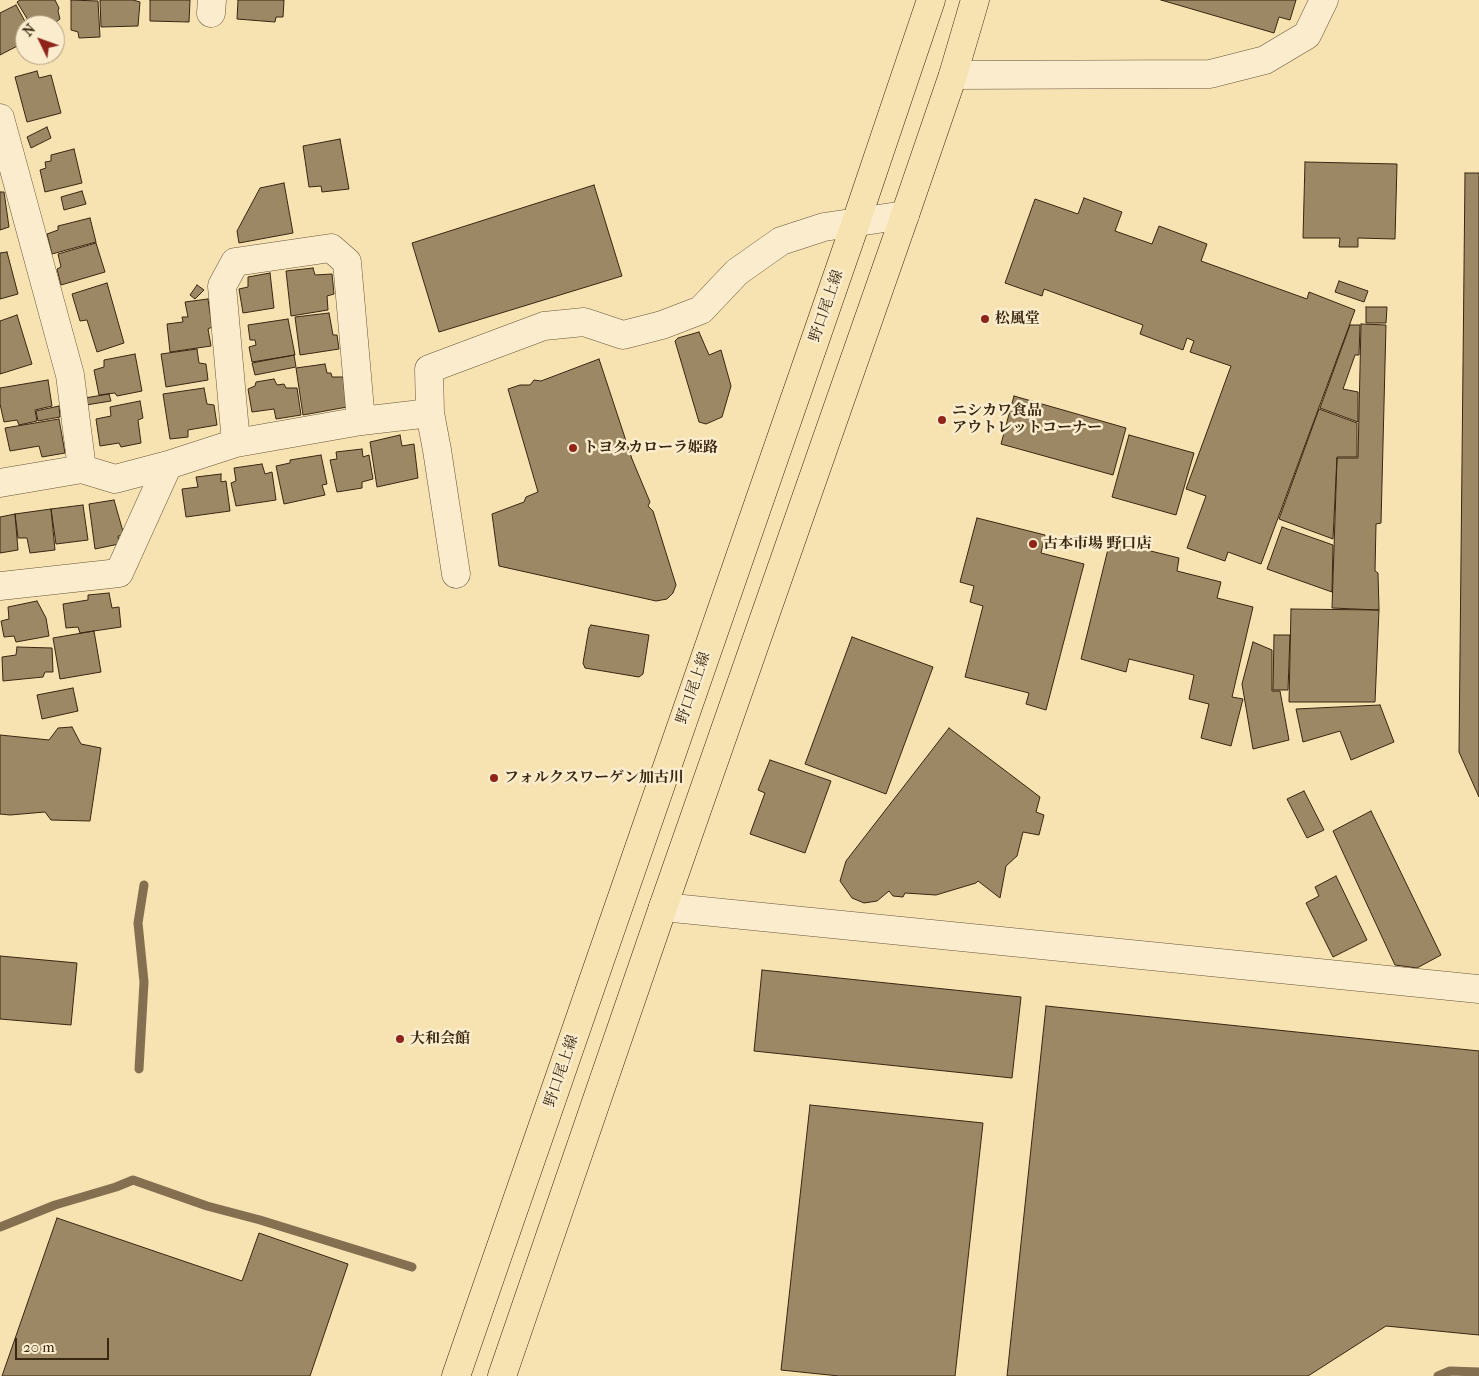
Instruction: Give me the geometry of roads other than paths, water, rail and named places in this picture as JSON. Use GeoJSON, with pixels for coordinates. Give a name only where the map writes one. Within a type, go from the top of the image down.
{"type":"FeatureCollection","features":[{"type":"Feature","properties":{"kind":"main road","name":"野口尾上線"},"geometry":{"type":"LineString","coordinates":[[456,1376],[856,222],[931,0]]}},
{"type":"Feature","properties":{"kind":"main road"},"geometry":{"type":"LineString","coordinates":[[502,1376],[663,907],[905,216],[953,75],[975,0]]}},
{"type":"Feature","properties":{"kind":"street"},"geometry":{"type":"LineString","coordinates":[[953,75],[1210,74],[1264,60],[1307,35],[1324,0]]}},
{"type":"Feature","properties":{"kind":"street"},"geometry":{"type":"LineString","coordinates":[[0,118],[70,374],[82,469]]}},
{"type":"Feature","properties":{"kind":"street"},"geometry":{"type":"LineString","coordinates":[[456,574],[430,413],[429,369],[544,326],[584,322],[623,335],[662,325],[701,310],[737,272],[781,241],[824,228],[905,216]]}},
{"type":"Feature","properties":{"kind":"street"},"geometry":{"type":"LineString","coordinates":[[236,443],[222,286],[235,262],[331,248],[347,262],[361,421]]}},
{"type":"Feature","properties":{"kind":"street"},"geometry":{"type":"LineString","coordinates":[[0,484],[82,469],[115,479],[168,465],[236,443],[361,421],[430,413]]}},
{"type":"Feature","properties":{"kind":"street"},"geometry":{"type":"LineString","coordinates":[[0,586],[119,573],[168,465]]}},
{"type":"Feature","properties":{"kind":"street"},"geometry":{"type":"LineString","coordinates":[[663,907],[1479,989]]}},
{"type":"Feature","properties":{"kind":"waterway"},"geometry":{"type":"LineString","coordinates":[[139,1069],[144,982],[138,923],[144,885]]}},
{"type":"Feature","properties":{"kind":"waterway"},"geometry":{"type":"LineString","coordinates":[[0,1227],[55,1205],[133,1180],[207,1206],[260,1220],[412,1267]]}},
{"type":"Feature","properties":{"kind":"waterway"},"geometry":{"type":"LineString","coordinates":[[1438,1376],[1450,1371],[1479,1372]]}},
{"type":"Feature","properties":{"kind":"place","name":"松風堂"},"geometry":{"type":"Point","coordinates":[985,319]}},
{"type":"Feature","properties":{"kind":"place","name":"ニシカワ食品 アウトレットコーナー"},"geometry":{"type":"Point","coordinates":[942,420]}},
{"type":"Feature","properties":{"kind":"place","name":"トヨタカローラ姫路"},"geometry":{"type":"Point","coordinates":[573,448]}},
{"type":"Feature","properties":{"kind":"place","name":"古本市場 野口店"},"geometry":{"type":"Point","coordinates":[1033,544]}},
{"type":"Feature","properties":{"kind":"place","name":"フォルクスワーゲン加古川"},"geometry":{"type":"Point","coordinates":[494,778]}},
{"type":"Feature","properties":{"kind":"place","name":"大和会館"},"geometry":{"type":"Point","coordinates":[400,1039]}}]}
